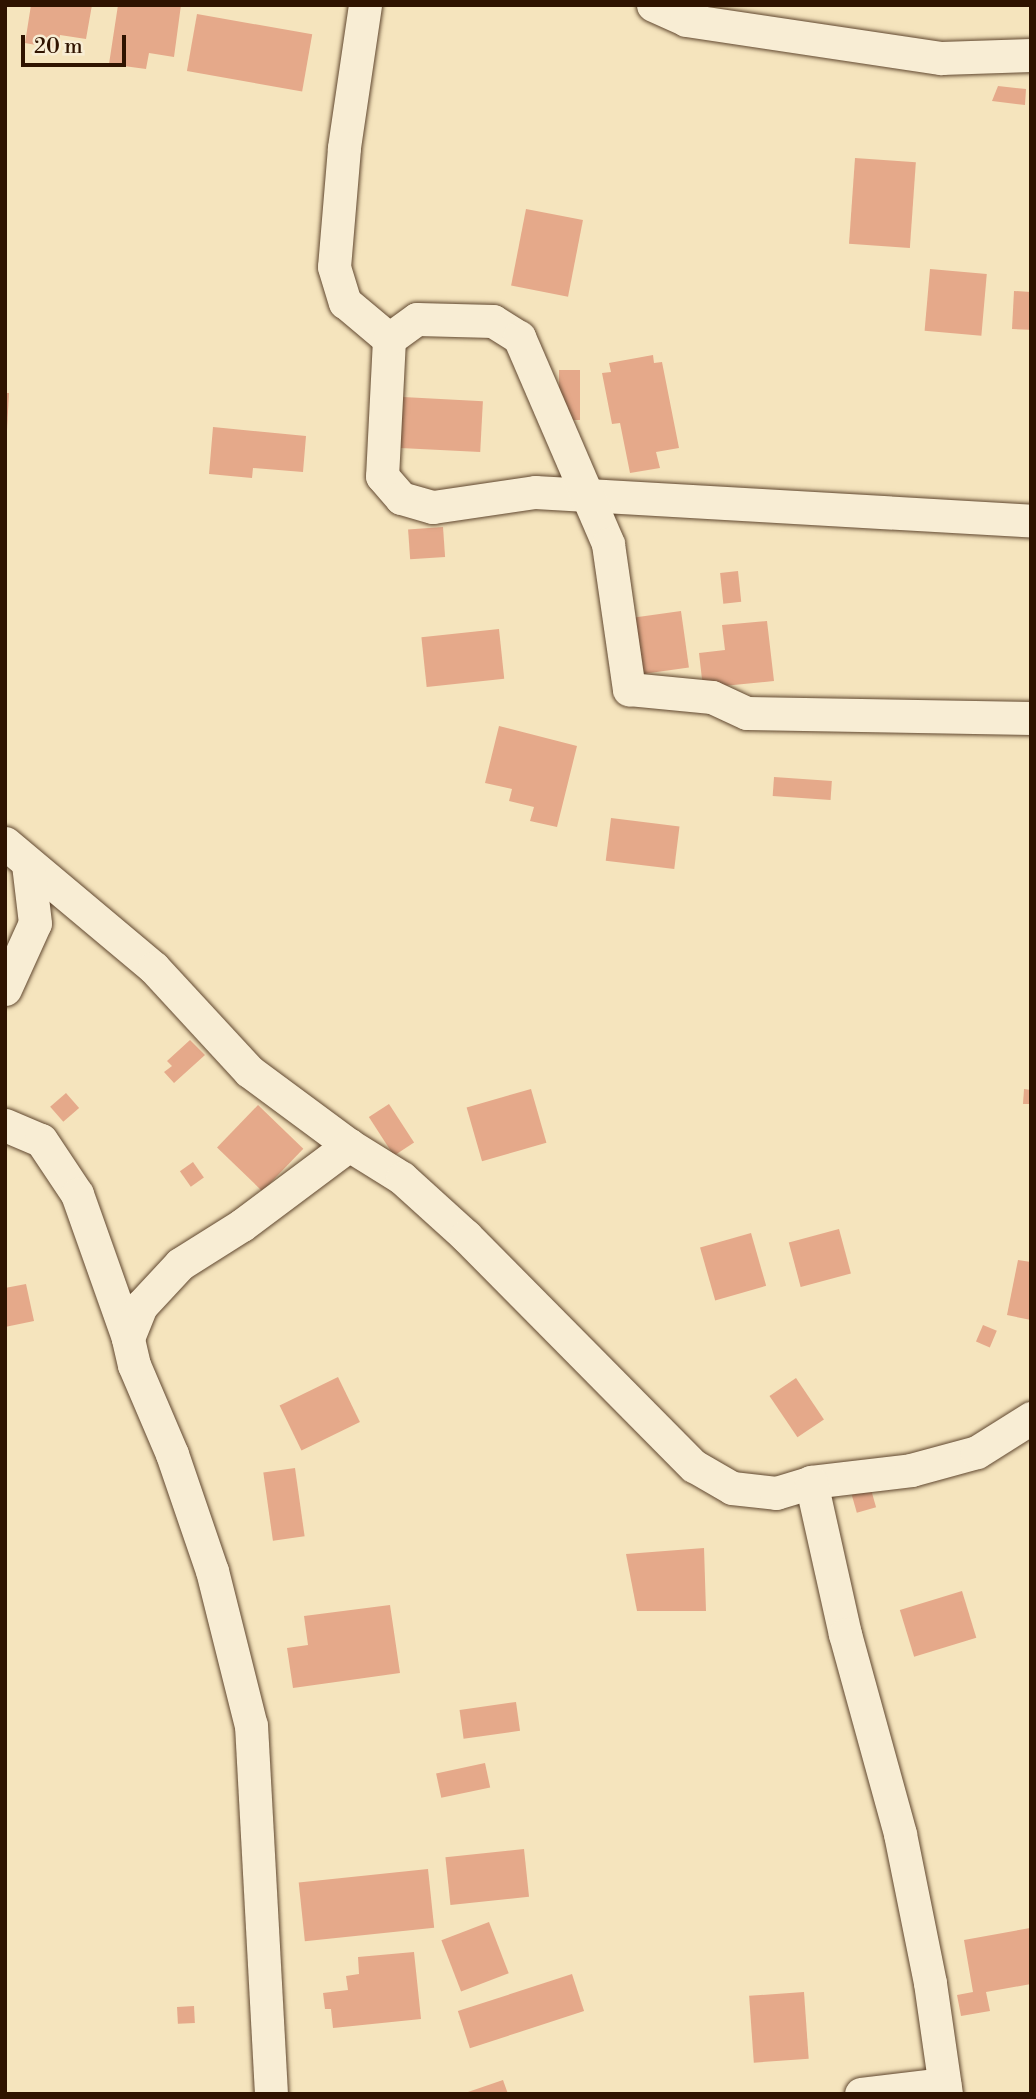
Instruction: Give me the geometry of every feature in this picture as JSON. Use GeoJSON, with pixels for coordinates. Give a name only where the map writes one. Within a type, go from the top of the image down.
{"type":"FeatureCollection","features":[{"type":"Feature","properties":{"kind":"street"},"geometry":{"type":"LineString","coordinates":[[365,5],[344,148],[334,267],[345,302],[389,339]]}},
{"type":"Feature","properties":{"kind":"street"},"geometry":{"type":"LineString","coordinates":[[653,5],[686,20],[941,58],[1031,55]]}},
{"type":"Feature","properties":{"kind":"street"},"geometry":{"type":"LineString","coordinates":[[389,339],[417,319],[493,321],[519,337],[608,544],[629,689],[712,696],[747,713],[1031,718]]}},
{"type":"Feature","properties":{"kind":"street"},"geometry":{"type":"LineString","coordinates":[[389,339],[382,476],[401,498],[433,507],[535,492],[1031,521]]}},
{"type":"Feature","properties":{"kind":"street"},"geometry":{"type":"LineString","coordinates":[[5,989],[34,923],[17,854]]}},
{"type":"Feature","properties":{"kind":"street"},"geometry":{"type":"LineString","coordinates":[[17,854],[154,968],[249,1071],[349,1145],[402,1178],[466,1236],[694,1466],[732,1488],[776,1493],[811,1482],[911,1470],[977,1452],[1031,1418]]}},
{"type":"Feature","properties":{"kind":"street"},"geometry":{"type":"LineString","coordinates":[[5,1125],[41,1140],[77,1194],[128,1338],[134,1365],[172,1454],[212,1571],[251,1726],[271,2094]]}},
{"type":"Feature","properties":{"kind":"street"},"geometry":{"type":"LineString","coordinates":[[128,1338],[141,1306],[180,1264],[242,1225],[349,1145]]}},
{"type":"Feature","properties":{"kind":"street"},"geometry":{"type":"LineString","coordinates":[[811,1482],[845,1634],[862,1686],[900,1834],[930,1983],[945,2089],[861,2094]]}},
{"type":"Feature","properties":{"kind":"building"},"geometry":{"type":"Polygon","coordinates":[[[31,5],[92,5],[86,39],[60,35],[58,49],[25,43],[31,5]]]}},
{"type":"Feature","properties":{"kind":"building"},"geometry":{"type":"Polygon","coordinates":[[[118,5],[181,5],[174,57],[149,53],[146,69],[109,64],[118,5]]]}},
{"type":"Feature","properties":{"kind":"building"},"geometry":{"type":"Polygon","coordinates":[[[197,14],[312,34],[302,91],[187,71],[197,14]]]}},
{"type":"Feature","properties":{"kind":"building"},"geometry":{"type":"Polygon","coordinates":[[[998,86],[1026,89],[1025,105],[992,101],[998,86]]]}},
{"type":"Feature","properties":{"kind":"building"},"geometry":{"type":"Polygon","coordinates":[[[855,158],[916,162],[910,248],[849,244],[855,158]]]}},
{"type":"Feature","properties":{"kind":"building"},"geometry":{"type":"Polygon","coordinates":[[[526,209],[583,220],[568,297],[511,286],[526,209]]]}},
{"type":"Feature","properties":{"kind":"building"},"geometry":{"type":"Polygon","coordinates":[[[930,269],[987,274],[981,336],[925,331],[930,269]]]}},
{"type":"Feature","properties":{"kind":"building"},"geometry":{"type":"Polygon","coordinates":[[[1014,291],[1031,292],[1029,330],[1012,329],[1014,291]]]}},
{"type":"Feature","properties":{"kind":"building"},"geometry":{"type":"Polygon","coordinates":[[[653,355],[654,363],[662,362],[679,448],[656,452],[660,468],[630,473],[620,423],[612,424],[602,373],[611,372],[609,363],[653,355]]]}},
{"type":"Feature","properties":{"kind":"building"},"geometry":{"type":"Polygon","coordinates":[[[559,370],[580,370],[580,420],[559,420],[559,370]]]}},
{"type":"Feature","properties":{"kind":"building"},"geometry":{"type":"Polygon","coordinates":[[[5,393],[9,393],[7,430],[5,429],[5,393]]]}},
{"type":"Feature","properties":{"kind":"building"},"geometry":{"type":"Polygon","coordinates":[[[403,397],[483,401],[480,452],[400,448],[403,397]]]}},
{"type":"Feature","properties":{"kind":"building"},"geometry":{"type":"Polygon","coordinates":[[[213,427],[306,436],[303,472],[253,468],[252,478],[209,474],[213,427]]]}},
{"type":"Feature","properties":{"kind":"building"},"geometry":{"type":"Polygon","coordinates":[[[443,527],[445,557],[410,559],[408,529],[443,527]]]}},
{"type":"Feature","properties":{"kind":"building"},"geometry":{"type":"Polygon","coordinates":[[[738,571],[741,602],[723,604],[720,573],[738,571]]]}},
{"type":"Feature","properties":{"kind":"building"},"geometry":{"type":"Polygon","coordinates":[[[681,611],[689,667],[633,675],[626,619],[681,611]]]}},
{"type":"Feature","properties":{"kind":"building"},"geometry":{"type":"Polygon","coordinates":[[[767,621],[774,681],[703,688],[699,653],[725,650],[722,625],[767,621]]]}},
{"type":"Feature","properties":{"kind":"building"},"geometry":{"type":"Polygon","coordinates":[[[499,629],[504,679],[427,687],[421,637],[499,629]]]}},
{"type":"Feature","properties":{"kind":"building"},"geometry":{"type":"Polygon","coordinates":[[[499,726],[577,746],[557,827],[530,821],[534,807],[509,801],[512,789],[485,783],[499,726]]]}},
{"type":"Feature","properties":{"kind":"building"},"geometry":{"type":"Polygon","coordinates":[[[774,777],[832,781],[831,800],[773,796],[774,777]]]}},
{"type":"Feature","properties":{"kind":"building"},"geometry":{"type":"Polygon","coordinates":[[[611,818],[679,826],[674,869],[606,861],[611,818]]]}},
{"type":"Feature","properties":{"kind":"building"},"geometry":{"type":"Polygon","coordinates":[[[190,1040],[205,1055],[174,1083],[164,1072],[172,1066],[167,1061],[190,1040]]]}},
{"type":"Feature","properties":{"kind":"building"},"geometry":{"type":"Polygon","coordinates":[[[531,1089],[546,1143],[482,1161],[467,1107],[531,1089]]]}},
{"type":"Feature","properties":{"kind":"building"},"geometry":{"type":"Polygon","coordinates":[[[1024,1089],[1031,1090],[1031,1104],[1023,1104],[1024,1089]]]}},
{"type":"Feature","properties":{"kind":"building"},"geometry":{"type":"Polygon","coordinates":[[[66,1093],[79,1108],[63,1122],[50,1107],[66,1093]]]}},
{"type":"Feature","properties":{"kind":"building"},"geometry":{"type":"Polygon","coordinates":[[[389,1104],[414,1143],[394,1156],[369,1117],[389,1104]]]}},
{"type":"Feature","properties":{"kind":"building"},"geometry":{"type":"Polygon","coordinates":[[[258,1105],[303,1149],[262,1191],[217,1147],[258,1105]]]}},
{"type":"Feature","properties":{"kind":"building"},"geometry":{"type":"Polygon","coordinates":[[[193,1162],[204,1178],[191,1187],[180,1171],[193,1162]]]}},
{"type":"Feature","properties":{"kind":"building"},"geometry":{"type":"Polygon","coordinates":[[[839,1229],[851,1273],[801,1287],[789,1242],[839,1229]]]}},
{"type":"Feature","properties":{"kind":"building"},"geometry":{"type":"Polygon","coordinates":[[[751,1233],[766,1286],[715,1300],[700,1248],[751,1233]]]}},
{"type":"Feature","properties":{"kind":"building"},"geometry":{"type":"Polygon","coordinates":[[[1018,1260],[1031,1262],[1031,1320],[1007,1315],[1018,1260]]]}},
{"type":"Feature","properties":{"kind":"building"},"geometry":{"type":"Polygon","coordinates":[[[26,1284],[34,1321],[5,1327],[5,1288],[26,1284]]]}},
{"type":"Feature","properties":{"kind":"building"},"geometry":{"type":"Polygon","coordinates":[[[983,1325],[997,1331],[990,1347],[976,1342],[983,1325]]]}},
{"type":"Feature","properties":{"kind":"building"},"geometry":{"type":"Polygon","coordinates":[[[338,1377],[360,1422],[301,1450],[280,1405],[338,1377]]]}},
{"type":"Feature","properties":{"kind":"building"},"geometry":{"type":"Polygon","coordinates":[[[796,1378],[824,1419],[797,1437],[769,1396],[796,1378]]]}},
{"type":"Feature","properties":{"kind":"building"},"geometry":{"type":"Polygon","coordinates":[[[295,1468],[305,1536],[273,1541],[263,1472],[295,1468]]]}},
{"type":"Feature","properties":{"kind":"building"},"geometry":{"type":"Polygon","coordinates":[[[870,1486],[876,1507],[857,1513],[851,1492],[870,1486]]]}},
{"type":"Feature","properties":{"kind":"building"},"geometry":{"type":"Polygon","coordinates":[[[704,1548],[706,1611],[637,1611],[626,1554],[704,1548]]]}},
{"type":"Feature","properties":{"kind":"building"},"geometry":{"type":"Polygon","coordinates":[[[962,1591],[976,1638],[914,1657],[900,1610],[962,1591]]]}},
{"type":"Feature","properties":{"kind":"building"},"geometry":{"type":"Polygon","coordinates":[[[390,1605],[400,1673],[293,1688],[287,1648],[308,1645],[304,1616],[390,1605]]]}},
{"type":"Feature","properties":{"kind":"building"},"geometry":{"type":"Polygon","coordinates":[[[516,1702],[520,1731],[464,1739],[460,1710],[516,1702]]]}},
{"type":"Feature","properties":{"kind":"building"},"geometry":{"type":"Polygon","coordinates":[[[485,1763],[490,1787],[441,1798],[436,1773],[485,1763]]]}},
{"type":"Feature","properties":{"kind":"building"},"geometry":{"type":"Polygon","coordinates":[[[524,1849],[529,1897],[450,1905],[445,1857],[524,1849]]]}},
{"type":"Feature","properties":{"kind":"building"},"geometry":{"type":"Polygon","coordinates":[[[428,1869],[434,1928],[305,1941],[299,1883],[428,1869]]]}},
{"type":"Feature","properties":{"kind":"building"},"geometry":{"type":"Polygon","coordinates":[[[489,1922],[509,1973],[461,1992],[441,1940],[489,1922]]]}},
{"type":"Feature","properties":{"kind":"building"},"geometry":{"type":"Polygon","coordinates":[[[1030,1928],[1031,1984],[986,1992],[990,2011],[961,2016],[957,1995],[973,1992],[964,1940],[1030,1928]]]}},
{"type":"Feature","properties":{"kind":"building"},"geometry":{"type":"Polygon","coordinates":[[[414,1952],[421,2019],[333,2028],[331,2009],[325,2009],[323,1993],[348,1990],[346,1976],[359,1974],[358,1957],[414,1952]]]}},
{"type":"Feature","properties":{"kind":"building"},"geometry":{"type":"Polygon","coordinates":[[[572,1974],[584,2011],[470,2048],[458,2011],[572,1974]]]}},
{"type":"Feature","properties":{"kind":"building"},"geometry":{"type":"Polygon","coordinates":[[[804,1992],[809,2059],[754,2063],[749,1996],[804,1992]]]}},
{"type":"Feature","properties":{"kind":"building"},"geometry":{"type":"Polygon","coordinates":[[[194,2006],[195,2023],[178,2024],[177,2007],[194,2006]]]}},
{"type":"Feature","properties":{"kind":"building"},"geometry":{"type":"Polygon","coordinates":[[[503,2080],[508,2094],[465,2094],[465,2093],[503,2080]]]}}]}
